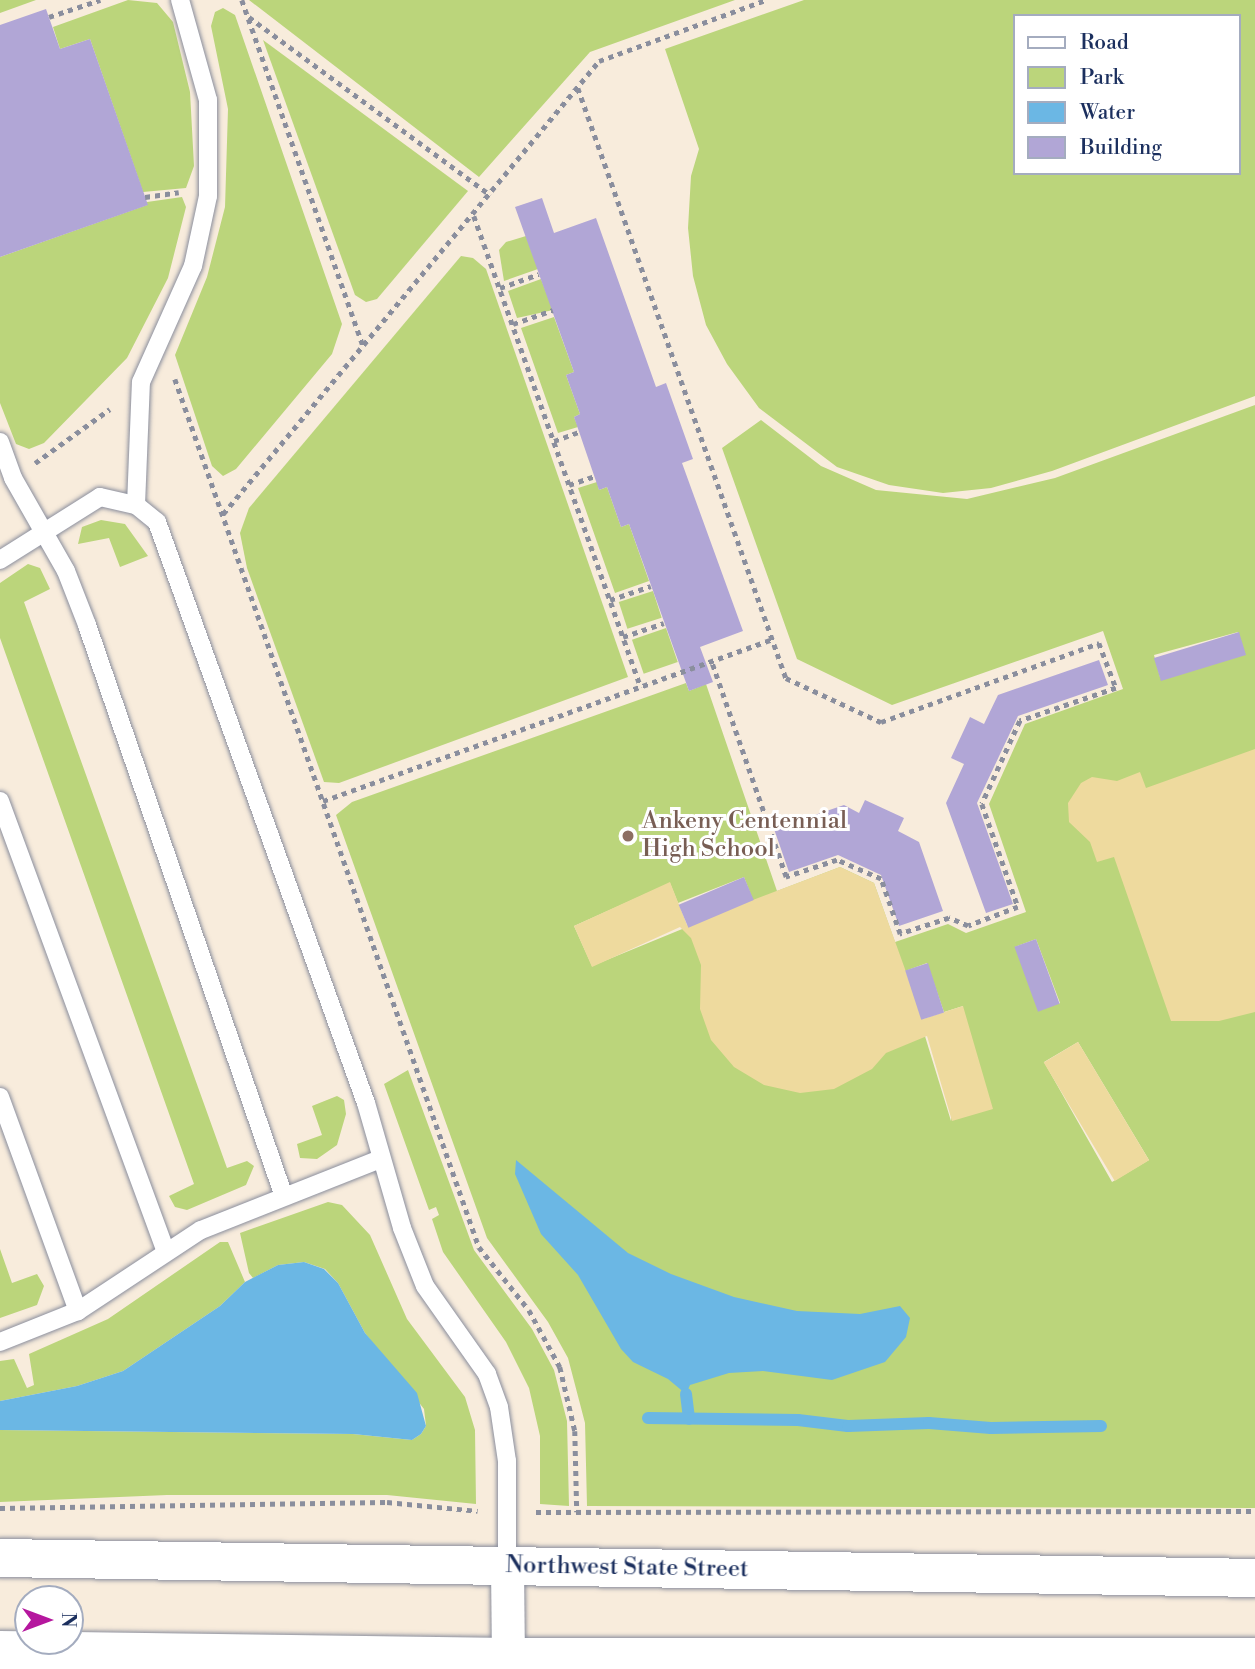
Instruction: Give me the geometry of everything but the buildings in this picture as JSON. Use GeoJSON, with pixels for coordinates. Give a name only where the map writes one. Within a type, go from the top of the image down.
{"type":"FeatureCollection","features":[{"type":"Feature","properties":{"kind":"main road","name":"Northwest State Street"},"geometry":{"type":"LineString","coordinates":[[0,1558],[1255,1578]]}},
{"type":"Feature","properties":{"kind":"main road"},"geometry":{"type":"LineString","coordinates":[[0,1650],[508,1663],[1255,1657]]}},
{"type":"Feature","properties":{"kind":"street"},"geometry":{"type":"LineString","coordinates":[[507,1566],[508,1663]]}},
{"type":"Feature","properties":{"kind":"lane"},"geometry":{"type":"LineString","coordinates":[[136,505],[141,383],[193,266],[208,184],[208,100],[180,0]]}},
{"type":"Feature","properties":{"kind":"lane"},"geometry":{"type":"LineString","coordinates":[[0,442],[13,478],[45,529],[87,625],[283,1194]]}},
{"type":"Feature","properties":{"kind":"lane"},"geometry":{"type":"LineString","coordinates":[[0,560],[45,529],[100,498],[136,505],[158,522],[366,1103],[380,1159],[425,1286],[487,1374],[499,1407],[507,1461],[507,1566]]}},
{"type":"Feature","properties":{"kind":"lane"},"geometry":{"type":"LineString","coordinates":[[0,801],[166,1251]]}},
{"type":"Feature","properties":{"kind":"lane"},"geometry":{"type":"LineString","coordinates":[[0,1097],[78,1311]]}},
{"type":"Feature","properties":{"kind":"lane"},"geometry":{"type":"LineString","coordinates":[[0,1342],[78,1311],[201,1230],[283,1194],[380,1159]]}},
{"type":"Feature","properties":{"kind":"path"},"geometry":{"type":"LineString","coordinates":[[50,17],[100,0]]}},
{"type":"Feature","properties":{"kind":"path"},"geometry":{"type":"LineString","coordinates":[[242,0],[363,345]]}},
{"type":"Feature","properties":{"kind":"path"},"geometry":{"type":"LineString","coordinates":[[222,515],[474,215],[599,61],[766,0]]}},
{"type":"Feature","properties":{"kind":"path"},"geometry":{"type":"LineString","coordinates":[[247,15],[490,195]]}},
{"type":"Feature","properties":{"kind":"path"},"geometry":{"type":"LineString","coordinates":[[578,88],[786,678],[881,722],[1099,643],[1116,688],[1020,721],[982,804],[1018,907],[968,926],[949,918],[900,934],[881,878],[837,860],[786,877],[711,661]]}},
{"type":"Feature","properties":{"kind":"path"},"geometry":{"type":"LineString","coordinates":[[474,215],[640,687]]}},
{"type":"Feature","properties":{"kind":"path"},"geometry":{"type":"LineString","coordinates":[[500,288],[539,274]]}},
{"type":"Feature","properties":{"kind":"path"},"geometry":{"type":"LineString","coordinates":[[513,324],[552,310]]}},
{"type":"Feature","properties":{"kind":"path"},"geometry":{"type":"LineString","coordinates":[[161,339],[479,1247],[494,1271],[529,1310],[560,1367],[575,1431],[577,1512]]}},
{"type":"Feature","properties":{"kind":"path"},"geometry":{"type":"LineString","coordinates":[[13,478],[91,426],[141,383]]}},
{"type":"Feature","properties":{"kind":"path"},"geometry":{"type":"LineString","coordinates":[[554,441],[579,432]]}},
{"type":"Feature","properties":{"kind":"path"},"geometry":{"type":"LineString","coordinates":[[569,485],[595,476]]}},
{"type":"Feature","properties":{"kind":"path"},"geometry":{"type":"LineString","coordinates":[[610,600],[651,586]]}},
{"type":"Feature","properties":{"kind":"path"},"geometry":{"type":"LineString","coordinates":[[622,636],[664,623]]}},
{"type":"Feature","properties":{"kind":"path"},"geometry":{"type":"LineString","coordinates":[[323,801],[772,639]]}},
{"type":"Feature","properties":{"kind":"path"},"geometry":{"type":"LineString","coordinates":[[0,1508],[387,1502],[507,1512],[1255,1511]]}},
{"type":"Feature","properties":{"kind":"green space"},"geometry":{"type":"Polygon","coordinates":[[[0,0],[36,0],[0,13],[0,0]]]}},
{"type":"Feature","properties":{"kind":"green space"},"geometry":{"type":"Polygon","coordinates":[[[128,0],[157,3],[173,22],[190,92],[194,166],[186,188],[143,192],[90,39],[60,49],[53,27],[128,0]]]}},
{"type":"Feature","properties":{"kind":"green space"},"geometry":{"type":"Polygon","coordinates":[[[249,0],[735,0],[590,52],[479,177],[249,0]]]}},
{"type":"Feature","properties":{"kind":"green space"},"geometry":{"type":"Polygon","coordinates":[[[804,0],[1255,0],[1255,396],[1052,471],[991,488],[943,493],[889,485],[837,467],[759,408],[727,364],[706,325],[693,276],[688,228],[691,176],[699,149],[665,49],[804,0]]]}},
{"type":"Feature","properties":{"kind":"green space"},"geometry":{"type":"Polygon","coordinates":[[[223,8],[235,15],[342,324],[332,354],[236,469],[223,476],[212,466],[175,355],[207,277],[225,207],[228,109],[211,26],[215,12],[223,8]]]}},
{"type":"Feature","properties":{"kind":"green space"},"geometry":{"type":"Polygon","coordinates":[[[263,40],[468,191],[377,299],[366,302],[355,295],[263,40]]]}},
{"type":"Feature","properties":{"kind":"green space"},"geometry":{"type":"Polygon","coordinates":[[[182,197],[186,207],[168,278],[127,358],[44,443],[29,449],[16,444],[0,403],[0,257],[147,205],[147,202],[182,197]]]}},
{"type":"Feature","properties":{"kind":"green space"},"geometry":{"type":"Polygon","coordinates":[[[526,236],[538,269],[504,281],[499,250],[506,242],[526,236]]]}},
{"type":"Feature","properties":{"kind":"green space"},"geometry":{"type":"Polygon","coordinates":[[[461,256],[473,258],[486,269],[628,677],[339,783],[324,782],[247,568],[240,533],[249,508],[461,256]]]}},
{"type":"Feature","properties":{"kind":"green space"},"geometry":{"type":"Polygon","coordinates":[[[541,279],[553,310],[517,318],[508,291],[541,279]]]}},
{"type":"Feature","properties":{"kind":"green space"},"geometry":{"type":"Polygon","coordinates":[[[554,317],[574,372],[566,375],[580,414],[574,417],[578,427],[558,433],[521,328],[554,317]]]}},
{"type":"Feature","properties":{"kind":"green space"},"geometry":{"type":"Polygon","coordinates":[[[1255,405],[1255,1508],[587,1506],[585,1423],[568,1358],[548,1322],[487,1238],[336,815],[352,802],[686,683],[689,691],[706,684],[777,891],[840,867],[874,883],[895,942],[948,924],[966,933],[1026,912],[989,804],[1025,724],[1123,689],[1103,631],[892,705],[797,659],[722,448],[761,420],[821,466],[876,490],[967,499],[1055,478],[1255,405]],[[1238,632],[1154,655],[1160,677],[1239,632],[1238,632]],[[744,877],[678,903],[670,883],[574,926],[592,966],[753,900],[744,877]],[[1036,939],[1015,947],[1060,1004],[1036,939]],[[927,963],[905,971],[951,1121],[963,1006],[944,1012],[927,963]],[[1078,1042],[1044,1062],[1112,1182],[1149,1160],[1078,1042]]]}},
{"type":"Feature","properties":{"kind":"green space"},"geometry":{"type":"Polygon","coordinates":[[[597,482],[599,490],[607,487],[621,527],[629,524],[649,581],[615,593],[578,488],[597,482]]]}},
{"type":"Feature","properties":{"kind":"green space"},"geometry":{"type":"Polygon","coordinates":[[[101,520],[125,524],[148,556],[120,567],[109,538],[78,544],[82,527],[101,520]]]}},
{"type":"Feature","properties":{"kind":"green space"},"geometry":{"type":"Polygon","coordinates":[[[28,564],[40,568],[50,589],[24,602],[227,1168],[247,1161],[254,1166],[246,1185],[187,1210],[175,1207],[169,1196],[194,1184],[0,638],[0,583],[28,564]]]}},
{"type":"Feature","properties":{"kind":"green space"},"geometry":{"type":"Polygon","coordinates":[[[653,591],[662,618],[627,629],[619,602],[653,591]]]}},
{"type":"Feature","properties":{"kind":"green space"},"geometry":{"type":"Polygon","coordinates":[[[666,628],[678,662],[644,674],[632,640],[666,628]]]}},
{"type":"Feature","properties":{"kind":"green space"},"geometry":{"type":"Polygon","coordinates":[[[408,1070],[474,1250],[532,1329],[554,1370],[567,1421],[569,1506],[540,1504],[540,1436],[529,1388],[506,1342],[443,1252],[432,1219],[439,1215],[436,1207],[429,1210],[384,1084],[408,1070]]]}},
{"type":"Feature","properties":{"kind":"green space"},"geometry":{"type":"Polygon","coordinates":[[[337,1096],[344,1100],[346,1114],[337,1145],[317,1159],[300,1158],[297,1144],[322,1135],[312,1106],[337,1096]]]}},
{"type":"Feature","properties":{"kind":"green space"},"geometry":{"type":"Polygon","coordinates":[[[328,1202],[342,1205],[370,1235],[407,1319],[465,1397],[475,1430],[476,1504],[387,1495],[167,1495],[0,1502],[0,1430],[353,1434],[412,1440],[421,1434],[426,1426],[424,1409],[365,1333],[338,1283],[325,1269],[304,1262],[278,1265],[253,1278],[249,1273],[240,1233],[328,1202]]]}},
{"type":"Feature","properties":{"kind":"green space"},"geometry":{"type":"Polygon","coordinates":[[[220,1242],[228,1242],[245,1282],[220,1306],[123,1371],[77,1386],[0,1401],[0,1361],[14,1359],[27,1388],[34,1385],[29,1354],[108,1319],[220,1242]]]}},
{"type":"Feature","properties":{"kind":"green space"},"geometry":{"type":"Polygon","coordinates":[[[0,1249],[12,1283],[37,1274],[44,1286],[37,1305],[0,1318],[0,1249]]]}},
{"type":"Feature","properties":{"kind":"sand"},"geometry":{"type":"Polygon","coordinates":[[[1255,749],[1255,1012],[1219,1021],[1171,1021],[1114,857],[1097,862],[1090,842],[1069,822],[1068,803],[1081,783],[1092,777],[1117,781],[1140,772],[1146,788],[1255,749]]]}},
{"type":"Feature","properties":{"kind":"sand"},"geometry":{"type":"Polygon","coordinates":[[[840,867],[874,883],[923,1019],[963,1006],[993,1109],[952,1121],[927,1036],[886,1053],[872,1069],[834,1089],[800,1093],[764,1085],[734,1067],[711,1040],[700,1009],[701,965],[691,938],[680,927],[592,967],[574,926],[670,882],[687,925],[840,867]]]}},
{"type":"Feature","properties":{"kind":"sand"},"geometry":{"type":"Polygon","coordinates":[[[1078,1042],[1149,1160],[1115,1181],[1044,1063],[1078,1042]]]}},
{"type":"Feature","properties":{"kind":"water"},"geometry":{"type":"Polygon","coordinates":[[[516,1160],[628,1253],[671,1274],[734,1297],[797,1311],[860,1314],[900,1306],[910,1318],[906,1337],[885,1362],[832,1380],[763,1371],[729,1373],[690,1385],[686,1394],[668,1379],[633,1362],[621,1349],[578,1275],[541,1234],[515,1174],[516,1160]]]}},
{"type":"Feature","properties":{"kind":"water"},"geometry":{"type":"Polygon","coordinates":[[[304,1262],[324,1269],[338,1283],[365,1333],[417,1393],[426,1426],[421,1434],[412,1440],[353,1434],[0,1430],[0,1401],[77,1386],[123,1371],[220,1306],[245,1282],[278,1265],[304,1262]]]}},
{"type":"Feature","properties":{"kind":"waterway"},"geometry":{"type":"LineString","coordinates":[[686,1394],[689,1419]]}},
{"type":"Feature","properties":{"kind":"waterway"},"geometry":{"type":"LineString","coordinates":[[648,1418],[798,1420],[848,1426],[929,1423],[991,1428],[1101,1426]]}},
{"type":"Feature","properties":{"kind":"place","name":"Ankeny Centennial High School"},"geometry":{"type":"Point","coordinates":[628,836]}}]}
